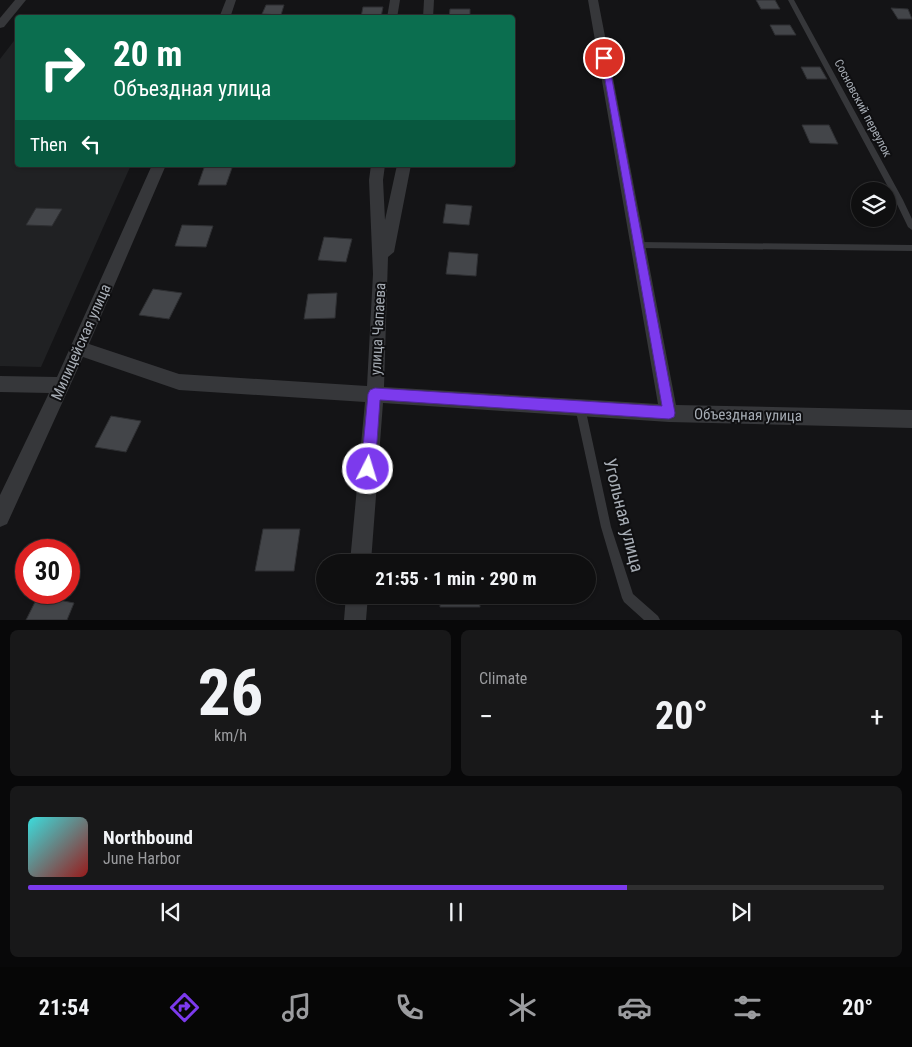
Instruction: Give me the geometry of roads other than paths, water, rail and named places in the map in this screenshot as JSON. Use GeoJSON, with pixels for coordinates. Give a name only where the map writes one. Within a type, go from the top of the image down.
{"type":"FeatureCollection","features":[{"type":"Feature","properties":{"kind":"street"},"geometry":{"type":"LineString","coordinates":[[0,25],[21,0]]}},
{"type":"Feature","properties":{"kind":"street"},"geometry":{"type":"LineString","coordinates":[[225,15],[231,0]]}},
{"type":"Feature","properties":{"kind":"street"},"geometry":{"type":"LineString","coordinates":[[392,15],[395,0]]}},
{"type":"Feature","properties":{"kind":"street"},"geometry":{"type":"LineString","coordinates":[[428,15],[429,0]]}},
{"type":"Feature","properties":{"kind":"street"},"geometry":{"type":"LineString","coordinates":[[593,0],[669,413]]}},
{"type":"Feature","properties":{"kind":"street","name":"Милицейская улица"},"geometry":{"type":"LineString","coordinates":[[0,517],[79,348],[158,167]]}},
{"type":"Feature","properties":{"kind":"street","name":"улица Чапаева"},"geometry":{"type":"LineString","coordinates":[[361,554],[375,394],[381,274],[376,180],[378,167]]}},
{"type":"Feature","properties":{"kind":"street","name":"улица Чапаева"},"geometry":{"type":"LineString","coordinates":[[381,274],[404,167]]}},
{"type":"Feature","properties":{"kind":"street","name":"Объездная улица"},"geometry":{"type":"LineString","coordinates":[[79,348],[179,382],[669,413],[912,419]]}},
{"type":"Feature","properties":{"kind":"street"},"geometry":{"type":"LineString","coordinates":[[0,384],[62,385]]}},
{"type":"Feature","properties":{"kind":"street"},"geometry":{"type":"LineString","coordinates":[[355,620],[356,604]]}},
{"type":"Feature","properties":{"kind":"lane","name":"Сосновский переулок"},"geometry":{"type":"LineString","coordinates":[[791,0],[900,200],[912,227]]}},
{"type":"Feature","properties":{"kind":"lane"},"geometry":{"type":"LineString","coordinates":[[638,245],[912,248]]}},
{"type":"Feature","properties":{"kind":"lane","name":"Угольная улица"},"geometry":{"type":"LineString","coordinates":[[580,407],[606,527],[628,598],[654,620]]}}]}
